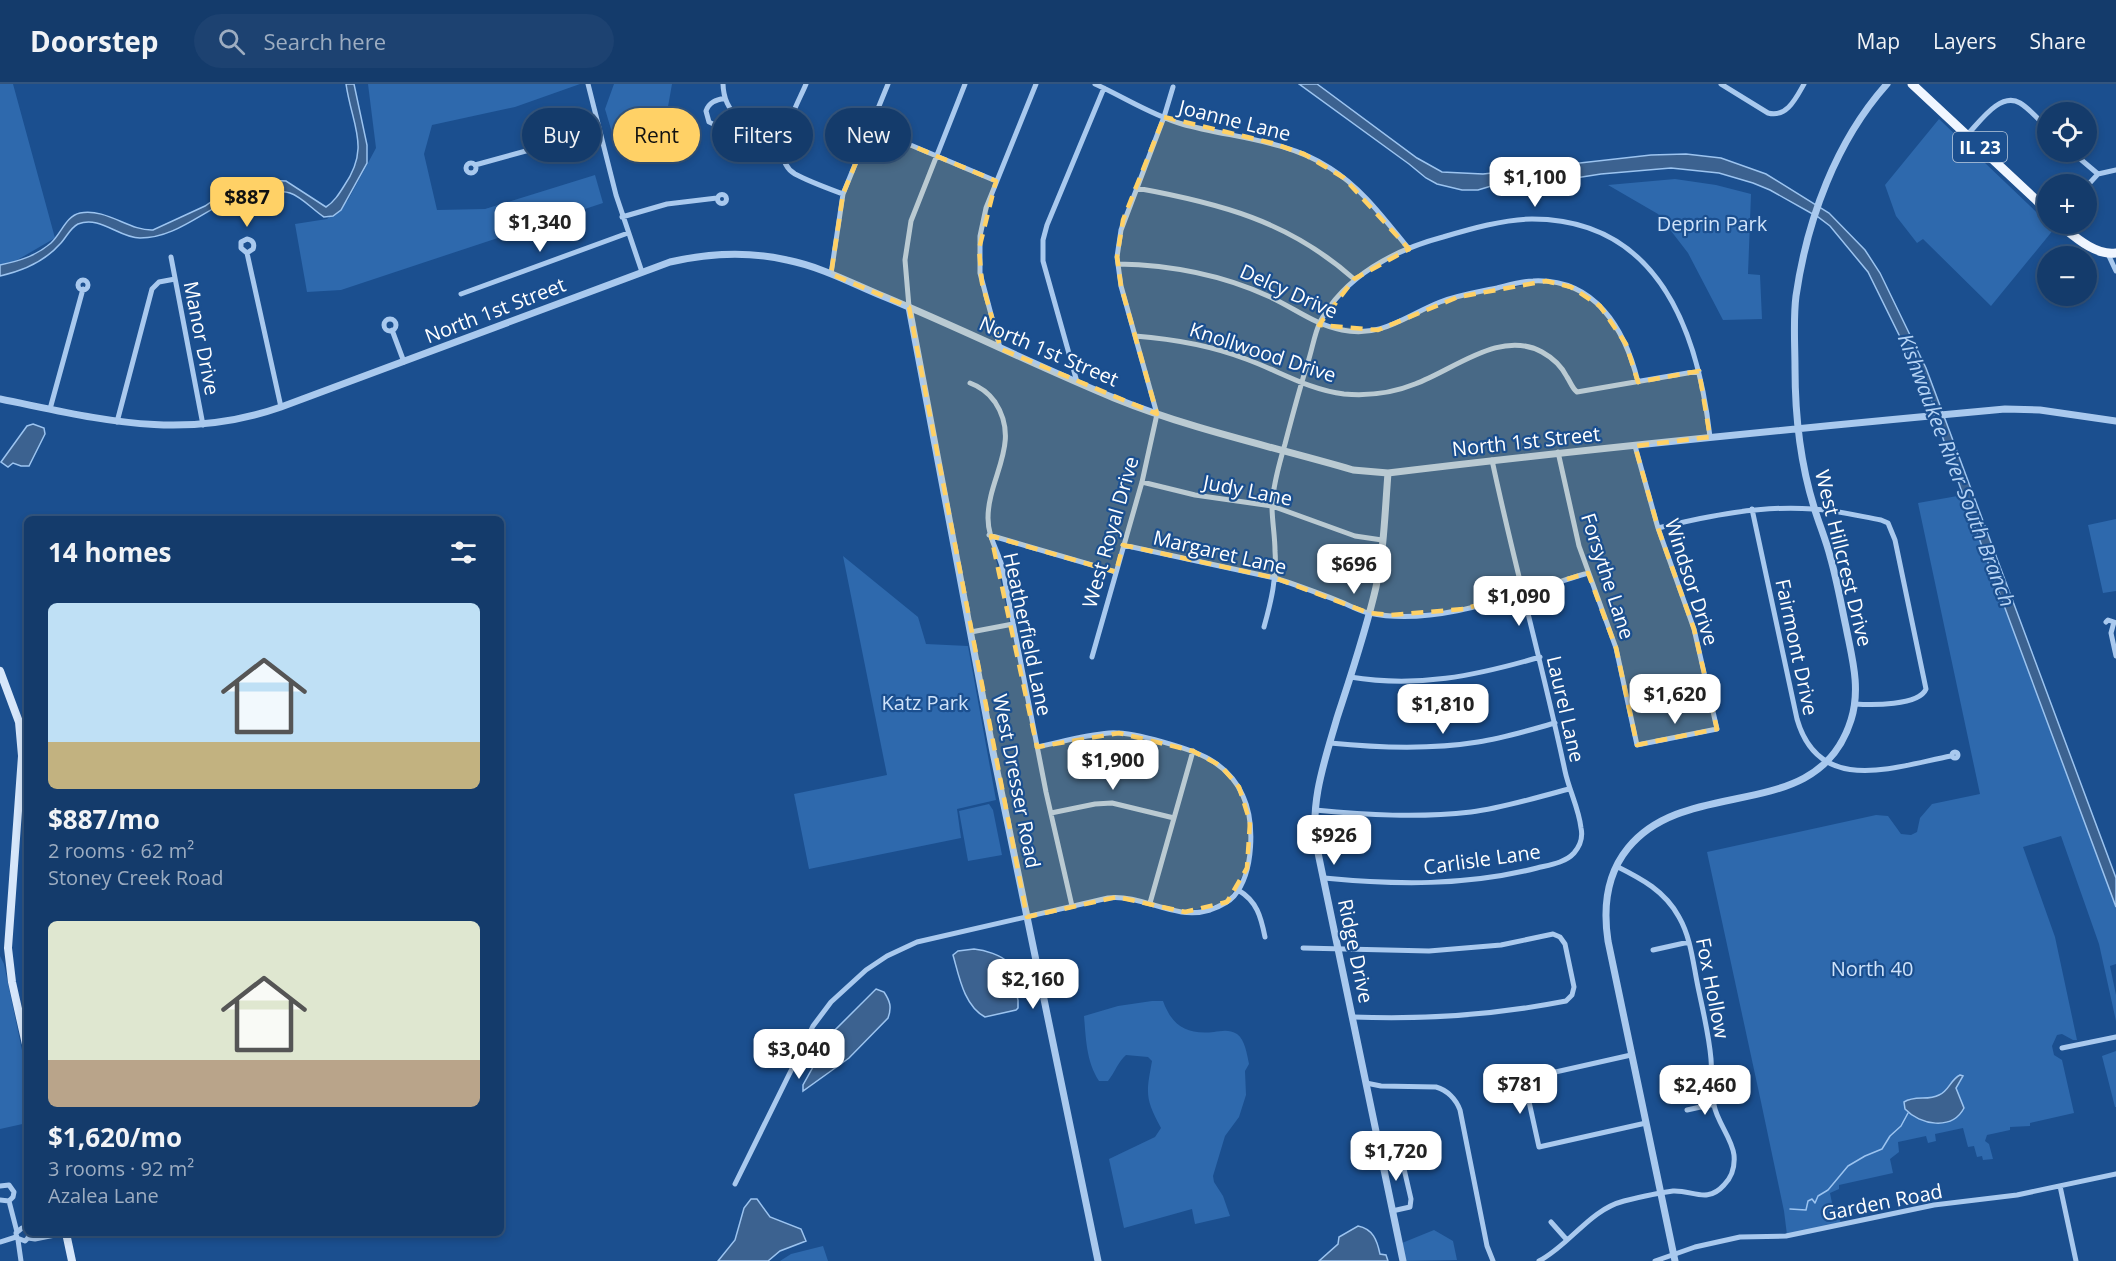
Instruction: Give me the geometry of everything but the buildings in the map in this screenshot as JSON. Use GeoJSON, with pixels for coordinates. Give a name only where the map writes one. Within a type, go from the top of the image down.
{"type":"FeatureCollection","features":[{"type":"Feature","properties":{"kind":"main road","name":"IL 23"},"geometry":{"type":"LineString","coordinates":[[1912,84],[2037,201]]}},
{"type":"Feature","properties":{"kind":"main road"},"geometry":{"type":"LineString","coordinates":[[2072,234],[2085,244],[2112,254]]}},
{"type":"Feature","properties":{"kind":"main road"},"geometry":{"type":"LineString","coordinates":[[0,671],[18,722],[22,756],[4,948],[24,1036]]}},
{"type":"Feature","properties":{"kind":"main road"},"geometry":{"type":"LineString","coordinates":[[66,1236],[72,1261]]}},
{"type":"Feature","properties":{"kind":"street"},"geometry":{"type":"LineString","coordinates":[[588,84],[594,108]]}},
{"type":"Feature","properties":{"kind":"street"},"geometry":{"type":"LineString","coordinates":[[723,84],[725,99],[731,108]]}},
{"type":"Feature","properties":{"kind":"street"},"geometry":{"type":"LineString","coordinates":[[796,108],[806,84]]}},
{"type":"Feature","properties":{"kind":"street"},"geometry":{"type":"LineString","coordinates":[[878,108],[888,84]]}},
{"type":"Feature","properties":{"kind":"street"},"geometry":{"type":"LineString","coordinates":[[909,307],[904,274],[907,238],[914,211],[965,84]]}},
{"type":"Feature","properties":{"kind":"street"},"geometry":{"type":"LineString","coordinates":[[1001,349],[982,283],[979,249],[983,217],[1036,84]]}},
{"type":"Feature","properties":{"kind":"street","name":"Joanne Lane"},"geometry":{"type":"LineString","coordinates":[[1095,84],[1181,124],[1272,143],[1319,162],[1359,191],[1409,249]]}},
{"type":"Feature","properties":{"kind":"street"},"geometry":{"type":"LineString","coordinates":[[1720,84],[1768,113],[1779,114],[1790,106],[1804,84]]}},
{"type":"Feature","properties":{"kind":"street","name":"West Hillcrest Drive"},"geometry":{"type":"LineString","coordinates":[[1674,1257],[1605,921],[1607,893],[1616,866],[1623,854],[1636,838],[1665,818],[1694,808],[1784,788],[1806,778],[1825,762],[1845,736],[1855,704],[1854,664],[1831,560],[1814,509],[1797,429],[1796,296],[1813,224],[1844,144],[1865,111],[1887,84]]}},
{"type":"Feature","properties":{"kind":"street"},"geometry":{"type":"LineString","coordinates":[[1157,414],[1121,286],[1118,264],[1120,230],[1164,117],[1173,87]]}},
{"type":"Feature","properties":{"kind":"street"},"geometry":{"type":"LineString","coordinates":[[1077,382],[1043,261],[1042,247],[1047,225],[1104,88]]}},
{"type":"Feature","properties":{"kind":"street"},"geometry":{"type":"LineString","coordinates":[[712,124],[709,122],[706,111],[708,105],[725,99]]}},
{"type":"Feature","properties":{"kind":"street"},"geometry":{"type":"LineString","coordinates":[[1967,135],[1996,105],[2005,101],[2014,100],[2021,103],[2037,118]]}},
{"type":"Feature","properties":{"kind":"street"},"geometry":{"type":"LineString","coordinates":[[601,139],[622,218],[642,272]]}},
{"type":"Feature","properties":{"kind":"street"},"geometry":{"type":"LineString","coordinates":[[911,145],[996,181]]}},
{"type":"Feature","properties":{"kind":"street"},"geometry":{"type":"LineString","coordinates":[[476,165],[522,152]]}},
{"type":"Feature","properties":{"kind":"street"},"geometry":{"type":"LineString","coordinates":[[786,162],[790,170],[843,194]]}},
{"type":"Feature","properties":{"kind":"street"},"geometry":{"type":"LineString","coordinates":[[831,274],[843,194],[856,162]]}},
{"type":"Feature","properties":{"kind":"street"},"geometry":{"type":"LineString","coordinates":[[2084,162],[2098,174],[2116,170]]}},
{"type":"Feature","properties":{"kind":"street"},"geometry":{"type":"LineString","coordinates":[[1136,188],[1211,203],[1252,217],[1306,244],[1354,279]]}},
{"type":"Feature","properties":{"kind":"street"},"geometry":{"type":"LineString","coordinates":[[622,218],[667,204],[717,198]]}},
{"type":"Feature","properties":{"kind":"street"},"geometry":{"type":"LineString","coordinates":[[1264,627],[1275,578],[1272,506],[1278,468],[1319,324],[1339,294],[1354,279],[1409,249],[1454,234],[1525,219],[1568,222],[1595,230],[1628,249],[1657,278],[1683,324],[1699,371],[1710,437]]}},
{"type":"Feature","properties":{"kind":"street"},"geometry":{"type":"LineString","coordinates":[[461,294],[628,233]]}},
{"type":"Feature","properties":{"kind":"street"},"geometry":{"type":"LineString","coordinates":[[247,253],[281,407]]}},
{"type":"Feature","properties":{"kind":"street","name":"North 1st Street"},"geometry":{"type":"LineString","coordinates":[[0,399],[117,422],[146,425],[203,425],[231,422],[281,407],[642,272],[693,257],[745,254],[786,259],[831,274],[1077,382],[1157,414],[1353,470],[1388,473],[1558,452],[2022,408],[2116,421]]}},
{"type":"Feature","properties":{"kind":"street"},"geometry":{"type":"LineString","coordinates":[[2112,254],[2116,271]]}},
{"type":"Feature","properties":{"kind":"street","name":"Manor Drive"},"geometry":{"type":"LineString","coordinates":[[171,257],[203,425]]}},
{"type":"Feature","properties":{"kind":"street","name":"Delcy Drive"},"geometry":{"type":"LineString","coordinates":[[1118,264],[1181,269],[1222,278],[1284,303],[1319,324],[1352,331],[1378,330],[1394,325],[1438,303],[1458,297],[1526,282],[1546,281],[1571,287],[1600,306],[1614,323],[1626,344],[1638,382]]}},
{"type":"Feature","properties":{"kind":"street"},"geometry":{"type":"LineString","coordinates":[[117,422],[152,289],[159,282],[176,279]]}},
{"type":"Feature","properties":{"kind":"street"},"geometry":{"type":"LineString","coordinates":[[50,409],[83,289]]}},
{"type":"Feature","properties":{"kind":"street","name":"West Dresser Road"},"geometry":{"type":"LineString","coordinates":[[909,307],[970,632],[1098,1261]]}},
{"type":"Feature","properties":{"kind":"street"},"geometry":{"type":"LineString","coordinates":[[392,330],[404,362]]}},
{"type":"Feature","properties":{"kind":"street","name":"Knollwood Drive"},"geometry":{"type":"LineString","coordinates":[[1135,336],[1184,341],[1222,350],[1301,383],[1327,392],[1344,394],[1362,395],[1391,391],[1418,383],[1493,349],[1516,345],[1537,349],[1550,357],[1562,368],[1576,391],[1638,382]]}},
{"type":"Feature","properties":{"kind":"street"},"geometry":{"type":"LineString","coordinates":[[1638,382],[1699,371]]}},
{"type":"Feature","properties":{"kind":"street","name":"Heatherfield Lane"},"geometry":{"type":"LineString","coordinates":[[970,383],[988,392],[1005,423],[1005,450],[990,499],[989,535],[1001,563],[1037,747],[1072,906]]}},
{"type":"Feature","properties":{"kind":"street","name":"West Royal Drive"},"geometry":{"type":"LineString","coordinates":[[1092,657],[1142,482],[1157,414]]}},
{"type":"Feature","properties":{"kind":"street","name":"Windsor Drive"},"geometry":{"type":"LineString","coordinates":[[1635,446],[1658,528],[1694,629],[1717,729],[1637,745]]}},
{"type":"Feature","properties":{"kind":"street","name":"Forsythe Lane"},"geometry":{"type":"LineString","coordinates":[[1558,452],[1570,511],[1588,573],[1616,648],[1637,745]]}},
{"type":"Feature","properties":{"kind":"street","name":"Laurel Lane"},"geometry":{"type":"LineString","coordinates":[[1492,460],[1522,592],[1540,657],[1569,789]]}},
{"type":"Feature","properties":{"kind":"street","name":"Ridge Drive"},"geometry":{"type":"LineString","coordinates":[[1388,473],[1376,587],[1330,743],[1315,810],[1316,840],[1403,1261]]}},
{"type":"Feature","properties":{"kind":"street","name":"Judy Lane"},"geometry":{"type":"LineString","coordinates":[[1142,482],[1195,495],[1272,506],[1355,536],[1382,540]]}},
{"type":"Feature","properties":{"kind":"street"},"geometry":{"type":"LineString","coordinates":[[1658,528],[1752,509],[1814,509],[1881,520],[1891,526],[1926,689],[1921,696],[1880,704],[1855,704]]}},
{"type":"Feature","properties":{"kind":"street","name":"Fairmont Drive"},"geometry":{"type":"LineString","coordinates":[[1752,509],[1797,718],[1805,740],[1825,762]]}},
{"type":"Feature","properties":{"kind":"street"},"geometry":{"type":"LineString","coordinates":[[989,535],[1116,572]]}},
{"type":"Feature","properties":{"kind":"street","name":"Margaret Lane"},"geometry":{"type":"LineString","coordinates":[[1123,545],[1275,578],[1369,613],[1391,615],[1429,615],[1464,609],[1588,573]]}},
{"type":"Feature","properties":{"kind":"street"},"geometry":{"type":"LineString","coordinates":[[2106,622],[2108,620],[2114,622],[2111,633],[2116,656]]}},
{"type":"Feature","properties":{"kind":"street"},"geometry":{"type":"LineString","coordinates":[[970,632],[1013,624]]}},
{"type":"Feature","properties":{"kind":"street"},"geometry":{"type":"LineString","coordinates":[[1350,677],[1392,681],[1449,679],[1492,671],[1540,657]]}},
{"type":"Feature","properties":{"kind":"street"},"geometry":{"type":"LineString","coordinates":[[1330,743],[1394,748],[1457,746],[1497,739],[1555,723]]}},
{"type":"Feature","properties":{"kind":"street"},"geometry":{"type":"LineString","coordinates":[[735,1184],[813,1026],[831,1002],[876,963],[917,942],[1072,906],[1117,897],[1136,898],[1176,911],[1202,912],[1227,902],[1238,890],[1251,850],[1250,822],[1239,787],[1212,761],[1193,751],[1119,733],[1102,734],[1037,747]]}},
{"type":"Feature","properties":{"kind":"street"},"geometry":{"type":"LineString","coordinates":[[1150,903],[1193,751]]}},
{"type":"Feature","properties":{"kind":"street"},"geometry":{"type":"LineString","coordinates":[[1825,762],[1846,770],[1868,772],[1951,756]]}},
{"type":"Feature","properties":{"kind":"street"},"geometry":{"type":"LineString","coordinates":[[1315,810],[1367,815],[1435,815],[1492,808],[1569,789]]}},
{"type":"Feature","properties":{"kind":"street","name":"Carlisle Lane"},"geometry":{"type":"LineString","coordinates":[[1324,878],[1397,884],[1455,882],[1518,873],[1566,860],[1578,848],[1582,834],[1581,824],[1569,789]]}},
{"type":"Feature","properties":{"kind":"street"},"geometry":{"type":"LineString","coordinates":[[1051,813],[1112,802],[1174,818]]}},
{"type":"Feature","properties":{"kind":"street","name":"Fox Hollow"},"geometry":{"type":"LineString","coordinates":[[1539,1261],[1552,1254],[1606,1208],[1623,1201],[1660,1193],[1676,1191],[1706,1195],[1720,1188],[1730,1178],[1733,1168],[1734,1154],[1714,1104],[1708,1037],[1689,942],[1680,918],[1662,894],[1644,880],[1616,866]]}},
{"type":"Feature","properties":{"kind":"street"},"geometry":{"type":"LineString","coordinates":[[1238,890],[1249,897],[1257,909],[1265,936]]}},
{"type":"Feature","properties":{"kind":"street"},"geometry":{"type":"LineString","coordinates":[[1303,948],[1421,951],[1502,945],[1553,934],[1558,935],[1565,944],[1574,987],[1572,995],[1566,1001],[1505,1012],[1422,1019],[1353,1017]]}},
{"type":"Feature","properties":{"kind":"street"},"geometry":{"type":"LineString","coordinates":[[1653,950],[1689,942]]}},
{"type":"Feature","properties":{"kind":"street"},"geometry":{"type":"LineString","coordinates":[[2062,1048],[2116,1037]]}},
{"type":"Feature","properties":{"kind":"street"},"geometry":{"type":"LineString","coordinates":[[1632,1055],[1524,1078],[1539,1147],[1646,1123]]}},
{"type":"Feature","properties":{"kind":"street"},"geometry":{"type":"LineString","coordinates":[[1366,1083],[1381,1086],[1436,1088],[1455,1100],[1460,1110],[1487,1246],[1493,1261]]}},
{"type":"Feature","properties":{"kind":"street"},"geometry":{"type":"LineString","coordinates":[[1687,1110],[1714,1104]]}},
{"type":"Feature","properties":{"kind":"street"},"geometry":{"type":"LineString","coordinates":[[1381,1157],[1396,1154],[1401,1156],[1411,1199],[1409,1207],[1392,1211]]}},
{"type":"Feature","properties":{"kind":"street","name":"Garden Road"},"geometry":{"type":"LineString","coordinates":[[1655,1261],[1740,1237],[1786,1236],[1934,1205],[1989,1199],[2116,1174]]}},
{"type":"Feature","properties":{"kind":"street"},"geometry":{"type":"LineString","coordinates":[[0,1186],[7,1184],[13,1189],[13,1197],[9,1201]]}},
{"type":"Feature","properties":{"kind":"street"},"geometry":{"type":"LineString","coordinates":[[2060,1186],[2076,1261]]}},
{"type":"Feature","properties":{"kind":"street"},"geometry":{"type":"LineString","coordinates":[[0,1200],[9,1201]]}},
{"type":"Feature","properties":{"kind":"street"},"geometry":{"type":"LineString","coordinates":[[9,1201],[21,1261]]}},
{"type":"Feature","properties":{"kind":"street"},"geometry":{"type":"LineString","coordinates":[[1551,1222],[1567,1240]]}},
{"type":"Feature","properties":{"kind":"street"},"geometry":{"type":"LineString","coordinates":[[0,1242],[17,1236],[22,1228],[24,1230]]}},
{"type":"Feature","properties":{"kind":"street"},"geometry":{"type":"LineString","coordinates":[[17,1236],[25,1241],[27,1236]]}},
{"type":"Feature","properties":{"kind":"street"},"geometry":{"type":"LineString","coordinates":[[31,1236],[35,1239],[50,1236]]}},
{"type":"Feature","properties":{"kind":"highlighted area"},"geometry":{"type":"Polygon","coordinates":[[[1164,117],[1272,143],[1304,154],[1344,178],[1409,249],[1354,279],[1319,325],[1378,330],[1458,297],[1546,281],[1571,287],[1600,306],[1626,344],[1638,382],[1699,371],[1710,437],[1635,446],[1658,528],[1694,629],[1717,729],[1637,745],[1616,648],[1588,573],[1464,609],[1391,615],[1369,613],[1275,578],[1123,545],[1116,572],[991,536],[1037,747],[1119,733],[1193,751],[1221,766],[1239,787],[1250,822],[1247,868],[1227,902],[1185,912],[1117,897],[1027,917],[909,307],[831,274],[843,194],[870,128],[938,155],[996,181],[979,249],[982,283],[1001,349],[1157,414],[1121,286],[1117,257],[1123,220],[1164,117]]]}},
{"type":"Feature","properties":{"kind":"green space"},"geometry":{"type":"Polygon","coordinates":[[[0,84],[13,84],[55,238],[0,270],[0,84]]]}},
{"type":"Feature","properties":{"kind":"green space"},"geometry":{"type":"Polygon","coordinates":[[[368,84],[580,84],[515,107],[432,125],[424,154],[437,210],[485,209],[595,175],[603,203],[341,290],[307,292],[295,224],[327,219],[348,200],[376,148],[368,84]]]}},
{"type":"Feature","properties":{"kind":"green space"},"geometry":{"type":"Polygon","coordinates":[[[614,84],[672,84],[668,108],[613,108],[613,136],[605,109],[614,84]]]}},
{"type":"Feature","properties":{"kind":"green space"},"geometry":{"type":"Polygon","coordinates":[[[1939,119],[2037,213],[2037,234],[2050,234],[2040,246],[2037,246],[2037,250],[1991,306],[1923,239],[1917,243],[1896,216],[1885,185],[1939,119]]]}},
{"type":"Feature","properties":{"kind":"green space","name":"Deprin Park"},"geometry":{"type":"Polygon","coordinates":[[[1675,179],[1716,185],[1751,194],[1748,274],[1760,275],[1762,319],[1723,320],[1688,253],[1658,214],[1608,185],[1675,179]]]}},
{"type":"Feature","properties":{"kind":"green space","name":"North 40"},"geometry":{"type":"Polygon","coordinates":[[[1963,495],[2116,907],[2116,964],[2110,966],[2116,995],[2116,1021],[2099,944],[2061,836],[2023,847],[2055,937],[2077,1040],[2062,1034],[2057,1035],[2052,1046],[2054,1055],[2062,1060],[2074,1113],[2030,1123],[2030,1126],[2010,1127],[2010,1130],[1987,1135],[1985,1141],[1989,1144],[1993,1159],[1983,1160],[1982,1156],[1977,1157],[1974,1146],[1968,1147],[1963,1128],[1935,1134],[1936,1141],[1928,1143],[1926,1136],[1898,1142],[1899,1152],[1890,1159],[1893,1173],[1839,1185],[1839,1189],[1830,1193],[1833,1208],[1837,1207],[1841,1224],[1787,1235],[1784,1211],[1707,852],[1876,815],[1888,816],[1901,834],[1911,835],[1917,832],[1920,818],[1932,804],[1980,794],[1918,503],[1963,495]]]}},
{"type":"Feature","properties":{"kind":"green space"},"geometry":{"type":"Polygon","coordinates":[[[2116,519],[2116,591],[2103,593],[2088,525],[2116,519]]]}},
{"type":"Feature","properties":{"kind":"green space","name":"Katz Park"},"geometry":{"type":"Polygon","coordinates":[[[843,556],[918,617],[926,644],[968,646],[996,800],[957,809],[961,838],[809,869],[794,794],[887,775],[843,556]]]}},
{"type":"Feature","properties":{"kind":"green space"},"geometry":{"type":"Polygon","coordinates":[[[989,804],[993,810],[1002,855],[968,861],[959,811],[989,804]]]}},
{"type":"Feature","properties":{"kind":"green space"},"geometry":{"type":"Polygon","coordinates":[[[0,956],[4,964],[24,1060],[24,1124],[0,1129],[0,956]]]}},
{"type":"Feature","properties":{"kind":"green space"},"geometry":{"type":"Polygon","coordinates":[[[1163,1001],[1176,1023],[1188,1030],[1204,1033],[1228,1031],[1240,1037],[1249,1064],[1245,1071],[1246,1095],[1239,1117],[1225,1136],[1213,1176],[1230,1216],[1195,1224],[1192,1209],[1124,1228],[1109,1159],[1155,1137],[1161,1128],[1148,1096],[1152,1061],[1148,1057],[1126,1055],[1108,1081],[1099,1081],[1089,1057],[1084,1016],[1118,1006],[1163,1001]]]}},
{"type":"Feature","properties":{"kind":"green space"},"geometry":{"type":"Polygon","coordinates":[[[2116,1051],[2116,1107],[2115,1107],[2102,1056],[2116,1051]]]}},
{"type":"Feature","properties":{"kind":"green space"},"geometry":{"type":"Polygon","coordinates":[[[1434,1230],[1453,1241],[1457,1260],[1406,1261],[1402,1243],[1434,1230]]]}},
{"type":"Feature","properties":{"kind":"green space"},"geometry":{"type":"Polygon","coordinates":[[[823,1246],[828,1261],[780,1261],[791,1254],[823,1246]]]}},
{"type":"Feature","properties":{"kind":"water"},"geometry":{"type":"Polygon","coordinates":[[[346,84],[354,84],[367,145],[367,163],[341,210],[333,216],[324,217],[299,197],[290,193],[267,191],[249,193],[233,199],[173,231],[157,236],[132,237],[102,224],[86,222],[75,226],[54,250],[40,260],[25,268],[0,276],[0,265],[33,255],[51,243],[71,218],[80,213],[90,212],[109,216],[135,227],[153,230],[205,206],[231,188],[264,180],[286,181],[326,207],[342,189],[357,160],[357,136],[346,84]]]}},
{"type":"Feature","properties":{"kind":"water","name":"Kishwaukee River South Branch"},"geometry":{"type":"Polygon","coordinates":[[[1299,84],[1317,84],[1417,158],[1442,172],[1483,174],[1651,155],[1686,154],[1721,158],[1766,174],[1829,213],[1865,250],[1880,273],[1926,368],[2116,878],[2116,907],[1963,495],[1934,406],[1868,272],[1830,226],[1770,190],[1719,173],[1671,168],[1601,174],[1537,184],[1508,181],[1478,190],[1462,190],[1437,184],[1299,84]]]}},
{"type":"Feature","properties":{"kind":"water"},"geometry":{"type":"Polygon","coordinates":[[[33,424],[44,428],[45,434],[29,466],[13,463],[8,467],[1,462],[27,426],[33,424]]]}},
{"type":"Feature","properties":{"kind":"water"},"geometry":{"type":"Polygon","coordinates":[[[974,949],[993,953],[1009,963],[1018,1000],[1016,1010],[985,1017],[972,1006],[963,990],[953,955],[958,951],[974,949]]]}},
{"type":"Feature","properties":{"kind":"water"},"geometry":{"type":"Polygon","coordinates":[[[876,989],[884,992],[889,1001],[888,1018],[849,1058],[803,1091],[803,1085],[832,1033],[876,989]]]}},
{"type":"Feature","properties":{"kind":"water"},"geometry":{"type":"Polygon","coordinates":[[[1960,1075],[1963,1076],[1956,1088],[1964,1108],[1952,1120],[1944,1123],[1927,1122],[1905,1109],[1904,1102],[1939,1095],[1960,1075]]]}},
{"type":"Feature","properties":{"kind":"water"},"geometry":{"type":"Polygon","coordinates":[[[751,1199],[757,1199],[770,1217],[801,1229],[806,1241],[780,1251],[768,1261],[718,1261],[735,1240],[744,1208],[751,1199]]]}},
{"type":"Feature","properties":{"kind":"water"},"geometry":{"type":"Polygon","coordinates":[[[1358,1226],[1371,1232],[1380,1254],[1386,1255],[1388,1261],[1319,1261],[1338,1244],[1339,1237],[1358,1226]]]}},
{"type":"Feature","properties":{"kind":"waterway"},"geometry":{"type":"LineString","coordinates":[[1790,1209],[1806,1210],[1808,1201],[1812,1199],[1815,1203],[1818,1196],[1828,1190],[1848,1166],[1882,1149],[1890,1136],[1901,1126],[1908,1113]]}}]}
